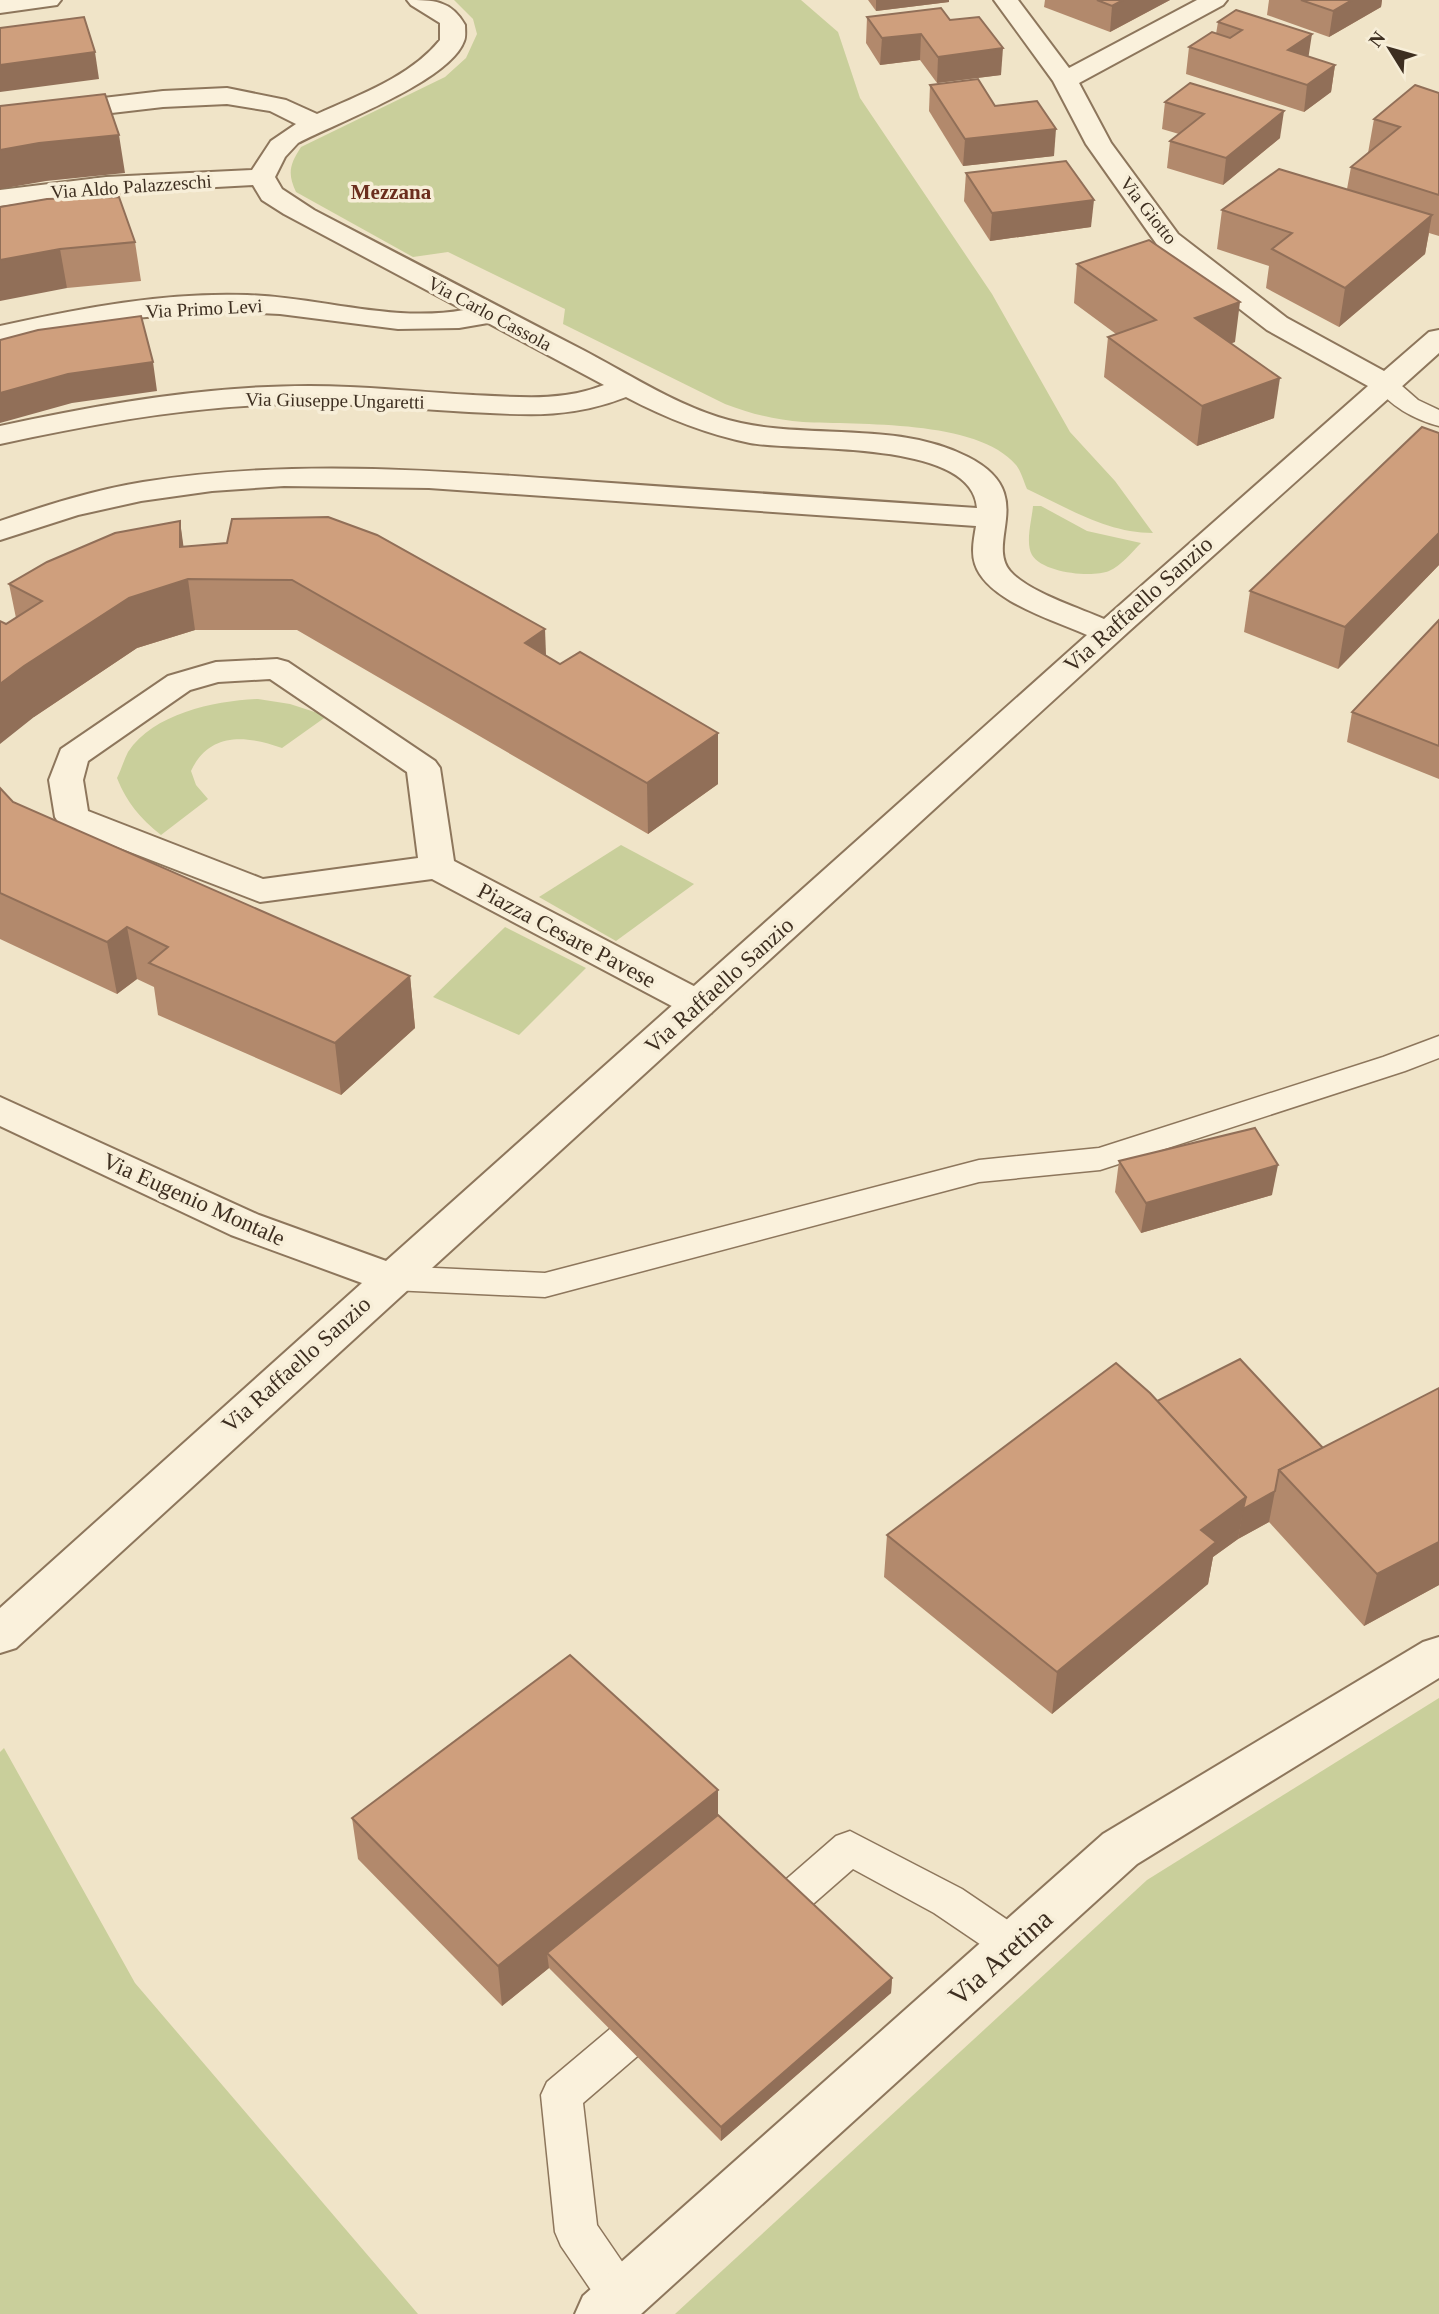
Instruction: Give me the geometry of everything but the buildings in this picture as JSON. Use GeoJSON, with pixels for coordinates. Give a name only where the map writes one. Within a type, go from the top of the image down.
{"type":"FeatureCollection","features":[{"type":"Feature","properties":{"kind":"street"},"geometry":{"type":"LineString","coordinates":[[0,6],[49,0]]}},
{"type":"Feature","properties":{"kind":"street"},"geometry":{"type":"LineString","coordinates":[[262,177],[270,158],[281,146],[315,123],[397,86],[435,62],[447,50],[454,35],[453,24],[442,13],[419,0]]}},
{"type":"Feature","properties":{"kind":"street","name":"Via Giotto"},"geometry":{"type":"LineString","coordinates":[[1006,0],[1065,80],[1099,144],[1168,240],[1277,324],[1386,384]]}},
{"type":"Feature","properties":{"kind":"street"},"geometry":{"type":"LineString","coordinates":[[1065,80],[1215,0]]}},
{"type":"Feature","properties":{"kind":"street"},"geometry":{"type":"LineString","coordinates":[[0,118],[135,101],[227,96],[277,105],[315,123]]}},
{"type":"Feature","properties":{"kind":"street","name":"Via Aldo Palazzeschi"},"geometry":{"type":"LineString","coordinates":[[0,198],[97,186],[262,177]]}},
{"type":"Feature","properties":{"kind":"street","name":"Via Carlo Cassola"},"geometry":{"type":"LineString","coordinates":[[262,177],[267,189],[277,199],[491,314],[686,414],[745,433],[792,440],[897,447],[948,459],[968,468],[985,482],[991,496],[990,555],[996,576],[1016,590],[1106,632]]}},
{"type":"Feature","properties":{"kind":"street","name":"Via Primo Levi"},"geometry":{"type":"LineString","coordinates":[[0,334],[69,320],[206,304],[287,306],[405,323],[460,321],[491,314]]}},
{"type":"Feature","properties":{"kind":"street","name":"Via Raffaello Sanzio"},"geometry":{"type":"LineString","coordinates":[[0,1635],[1106,632],[1439,338]]}},
{"type":"Feature","properties":{"kind":"street","name":"Via Giuseppe Ungaretti"},"geometry":{"type":"LineString","coordinates":[[0,435],[125,409],[210,399],[310,396],[548,407],[594,399],[629,385]]}},
{"type":"Feature","properties":{"kind":"street"},"geometry":{"type":"LineString","coordinates":[[0,531],[64,509],[131,492],[245,478],[334,475],[437,479],[992,518]]}},
{"type":"Feature","properties":{"kind":"street"},"geometry":{"type":"LineString","coordinates":[[277,669],[423,768],[438,867],[260,891],[72,817],[66,780],[73,756],[179,683],[216,671],[277,669]]}},
{"type":"Feature","properties":{"kind":"street","name":"Piazza Cesare Pavese"},"geometry":{"type":"LineString","coordinates":[[438,867],[698,1004]]}},
{"type":"Feature","properties":{"kind":"street","name":"Via Eugenio Montale"},"geometry":{"type":"LineString","coordinates":[[0,1110],[245,1225],[305,1249],[392,1278]]}},
{"type":"Feature","properties":{"kind":"street","name":"Via Aretina"},"geometry":{"type":"LineString","coordinates":[[611,2305],[1120,1849],[1439,1655]]}},
{"type":"Feature","properties":{"kind":"lane"},"geometry":{"type":"LineString","coordinates":[[1386,384],[1410,405],[1439,419]]}},
{"type":"Feature","properties":{"kind":"lane"},"geometry":{"type":"LineString","coordinates":[[392,1278],[545,1285],[979,1171],[1100,1160],[1329,1086],[1439,1046]]}},
{"type":"Feature","properties":{"kind":"lane"},"geometry":{"type":"LineString","coordinates":[[737,1945],[850,1848],[948,1901],[1013,1945]]}},
{"type":"Feature","properties":{"kind":"lane"},"geometry":{"type":"LineString","coordinates":[[611,2305],[576,2232],[562,2095],[686,1989]]}},
{"type":"Feature","properties":{"kind":"green space"},"geometry":{"type":"Polygon","coordinates":[[[454,0],[801,0],[838,32],[860,98],[992,294],[1070,432],[1115,481],[1153,533],[1104,524],[1027,489],[1016,465],[998,450],[974,439],[916,427],[783,420],[725,404],[563,324],[565,309],[448,252],[413,257],[296,192],[291,179],[291,169],[301,147],[445,77],[466,58],[477,34],[473,19],[454,0]]]}},
{"type":"Feature","properties":{"kind":"green space"},"geometry":{"type":"Polygon","coordinates":[[[1033,506],[1041,506],[1087,531],[1141,543],[1109,571],[1080,574],[1057,570],[1038,561],[1030,550],[1033,506]]]}},
{"type":"Feature","properties":{"kind":"green space"},"geometry":{"type":"Polygon","coordinates":[[[258,699],[290,704],[327,716],[282,748],[242,739],[218,743],[208,749],[191,771],[196,785],[208,799],[161,835],[135,810],[117,778],[128,752],[139,739],[169,719],[205,706],[258,699]]]}},
{"type":"Feature","properties":{"kind":"green space"},"geometry":{"type":"Polygon","coordinates":[[[621,845],[694,884],[616,941],[539,897],[621,845]]]}},
{"type":"Feature","properties":{"kind":"green space"},"geometry":{"type":"Polygon","coordinates":[[[505,927],[586,968],[519,1035],[433,997],[505,927]]]}},
{"type":"Feature","properties":{"kind":"green space"},"geometry":{"type":"Polygon","coordinates":[[[1439,1698],[1439,2314],[675,2314],[1147,1880],[1439,1698]]]}},
{"type":"Feature","properties":{"kind":"green space"},"geometry":{"type":"Polygon","coordinates":[[[4,1748],[135,1983],[418,2314],[0,2314],[0,1752],[4,1748]]]}},
{"type":"Feature","properties":{"kind":"district","name":"Mezzana"},"geometry":{"type":"Point","coordinates":[391,192]}}]}
